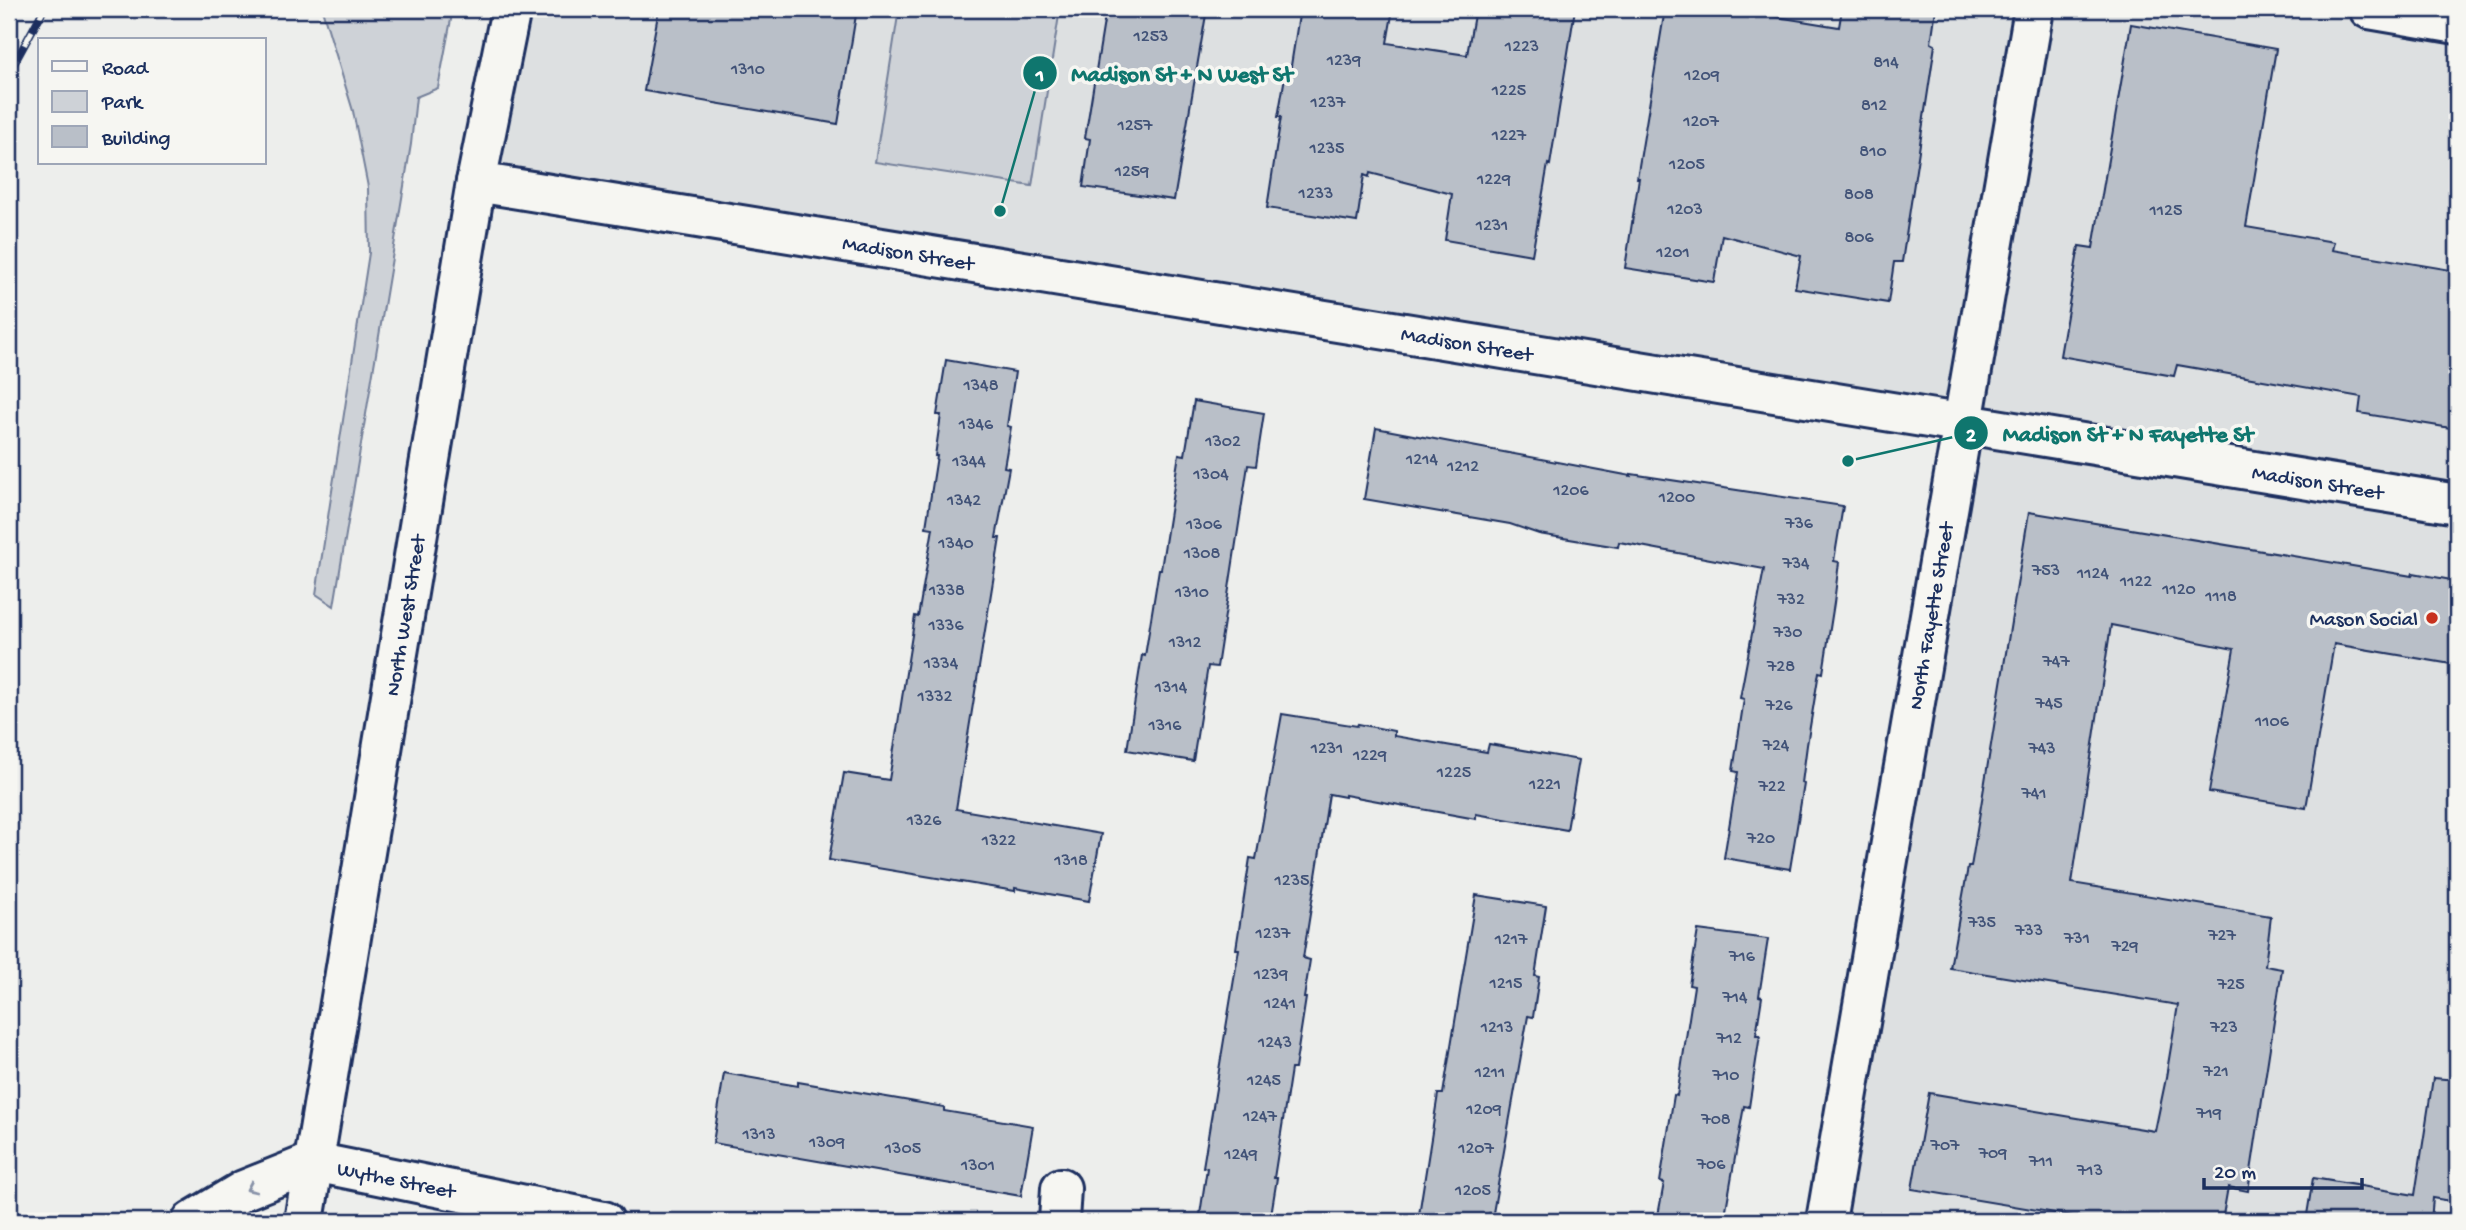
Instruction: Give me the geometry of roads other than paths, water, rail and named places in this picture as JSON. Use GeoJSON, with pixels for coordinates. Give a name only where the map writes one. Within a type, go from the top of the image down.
{"type":"FeatureCollection","features":[{"type":"Feature","properties":{"kind":"street","name":"North West Street"},"geometry":{"type":"LineString","coordinates":[[304,1221],[476,182],[511,9]]}},
{"type":"Feature","properties":{"kind":"street","name":"North Fayette Street"},"geometry":{"type":"LineString","coordinates":[[1826,1221],[2034,9]]}},
{"type":"Feature","properties":{"kind":"street"},"geometry":{"type":"LineString","coordinates":[[2370,9],[2457,24]]}},
{"type":"Feature","properties":{"kind":"street","name":"Madison Street"},"geometry":{"type":"LineString","coordinates":[[476,182],[2457,504]]}},
{"type":"Feature","properties":{"kind":"street"},"geometry":{"type":"LineString","coordinates":[[192,1221],[244,1191],[314,1162]]}},
{"type":"Feature","properties":{"kind":"street","name":"Wythe Street"},"geometry":{"type":"LineString","coordinates":[[314,1162],[604,1221]]}},
{"type":"Feature","properties":{"kind":"railway"},"geometry":{"type":"LineString","coordinates":[[9,73],[44,9]]}},
{"type":"Feature","properties":{"kind":"place","name":"Madison St + N West St"},"geometry":{"type":"Point","coordinates":[1000,211]}},
{"type":"Feature","properties":{"kind":"place","name":"Madison St + N Fayette St"},"geometry":{"type":"Point","coordinates":[1848,461]}},
{"type":"Feature","properties":{"kind":"place","name":"Mason Social"},"geometry":{"type":"Point","coordinates":[2432,618]}}]}
